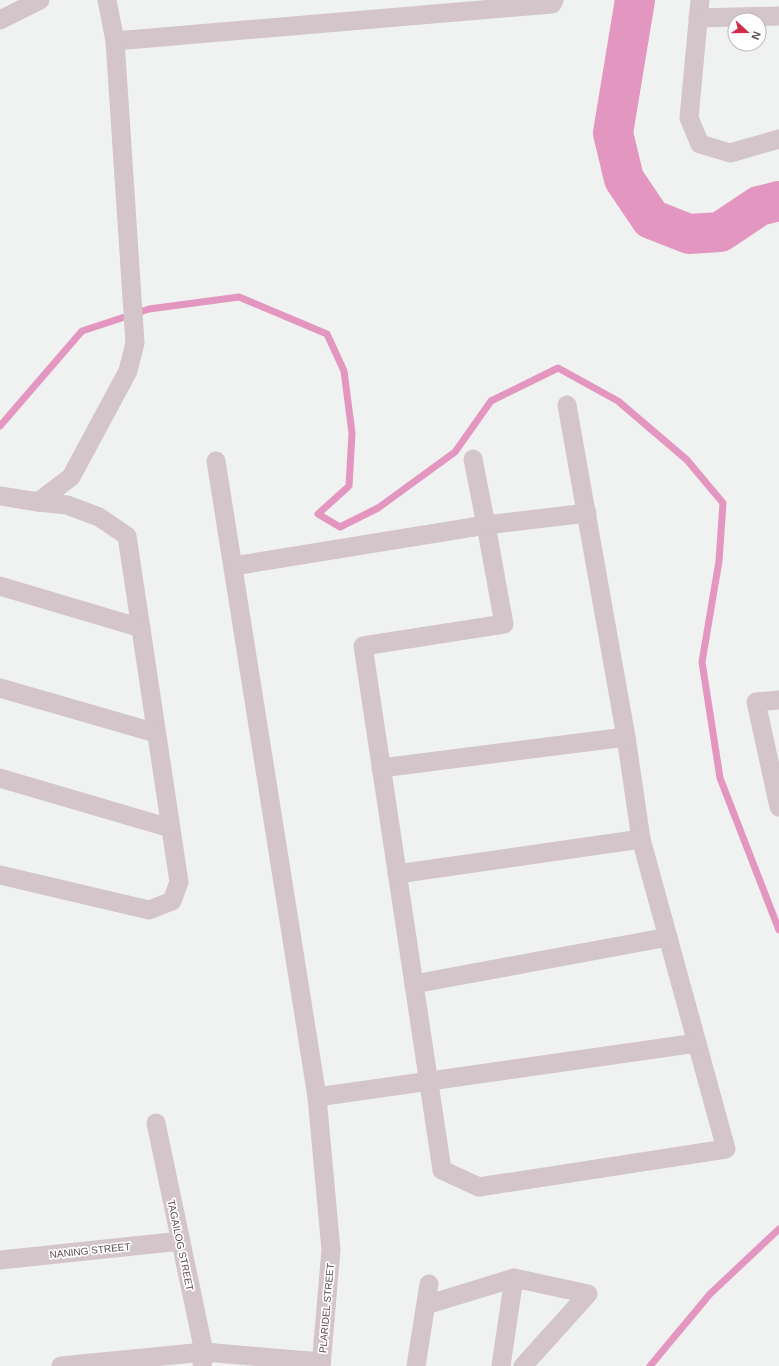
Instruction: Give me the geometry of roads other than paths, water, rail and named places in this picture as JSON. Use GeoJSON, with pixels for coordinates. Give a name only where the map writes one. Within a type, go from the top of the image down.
{"type":"FeatureCollection","features":[{"type":"Feature","properties":{"kind":"street"},"geometry":{"type":"LineString","coordinates":[[0,20],[40,0]]}},
{"type":"Feature","properties":{"kind":"street"},"geometry":{"type":"LineString","coordinates":[[38,502],[71,477],[128,371],[135,343],[115,41],[107,0]]}},
{"type":"Feature","properties":{"kind":"street"},"geometry":{"type":"LineString","coordinates":[[115,41],[552,4],[554,0]]}},
{"type":"Feature","properties":{"kind":"street"},"geometry":{"type":"LineString","coordinates":[[779,16],[699,9],[689,118],[700,144],[730,153],[779,139]]}},
{"type":"Feature","properties":{"kind":"street"},"geometry":{"type":"LineString","coordinates":[[473,459],[504,624],[363,646],[442,1170],[479,1187],[726,1149],[641,839],[626,737],[567,405]]}},
{"type":"Feature","properties":{"kind":"street","name":"PLARIDEL STREET"},"geometry":{"type":"LineString","coordinates":[[216,460],[234,566],[317,1098],[331,1250],[321,1364]]}},
{"type":"Feature","properties":{"kind":"street"},"geometry":{"type":"LineString","coordinates":[[0,496],[67,505],[99,517],[127,536],[179,882],[172,901],[149,910],[0,875]]}},
{"type":"Feature","properties":{"kind":"street"},"geometry":{"type":"LineString","coordinates":[[234,566],[486,525],[587,513]]}},
{"type":"Feature","properties":{"kind":"street"},"geometry":{"type":"LineString","coordinates":[[0,586],[141,628]]}},
{"type":"Feature","properties":{"kind":"street"},"geometry":{"type":"LineString","coordinates":[[0,688],[156,733]]}},
{"type":"Feature","properties":{"kind":"street"},"geometry":{"type":"LineString","coordinates":[[778,798],[756,702],[779,700]]}},
{"type":"Feature","properties":{"kind":"street"},"geometry":{"type":"LineString","coordinates":[[381,768],[626,737]]}},
{"type":"Feature","properties":{"kind":"street"},"geometry":{"type":"LineString","coordinates":[[0,778],[170,828]]}},
{"type":"Feature","properties":{"kind":"street"},"geometry":{"type":"LineString","coordinates":[[397,874],[641,839]]}},
{"type":"Feature","properties":{"kind":"street"},"geometry":{"type":"LineString","coordinates":[[414,984],[668,937]]}},
{"type":"Feature","properties":{"kind":"street"},"geometry":{"type":"LineString","coordinates":[[317,1098],[428,1081],[697,1044]]}},
{"type":"Feature","properties":{"kind":"street","name":"TAGAILOG STREET"},"geometry":{"type":"LineString","coordinates":[[156,1123],[181,1241],[203,1359]]}},
{"type":"Feature","properties":{"kind":"street","name":"NANING STREET"},"geometry":{"type":"LineString","coordinates":[[0,1260],[181,1241]]}},
{"type":"Feature","properties":{"kind":"street"},"geometry":{"type":"LineString","coordinates":[[501,1366],[514,1278]]}},
{"type":"Feature","properties":{"kind":"street"},"geometry":{"type":"LineString","coordinates":[[426,1305],[514,1278],[588,1294],[523,1366]]}},
{"type":"Feature","properties":{"kind":"street"},"geometry":{"type":"LineString","coordinates":[[416,1366],[428,1284]]}},
{"type":"Feature","properties":{"kind":"street"},"geometry":{"type":"LineString","coordinates":[[61,1366],[203,1359],[321,1364]]}},
{"type":"Feature","properties":{"kind":"waterway"},"geometry":{"type":"LineString","coordinates":[[635,0],[613,133],[624,179],[651,219],[689,234],[720,232],[759,206],[779,201]]}},
{"type":"Feature","properties":{"kind":"waterway"},"geometry":{"type":"LineString","coordinates":[[0,426],[82,331],[149,309],[239,297],[327,334],[344,371],[352,433],[349,486],[318,514],[340,527],[378,508],[455,452],[491,401],[558,368],[618,401],[687,460],[723,503],[719,561],[702,662],[720,778],[779,930]]}},
{"type":"Feature","properties":{"kind":"waterway"},"geometry":{"type":"LineString","coordinates":[[650,1366],[710,1294],[779,1229]]}}]}
